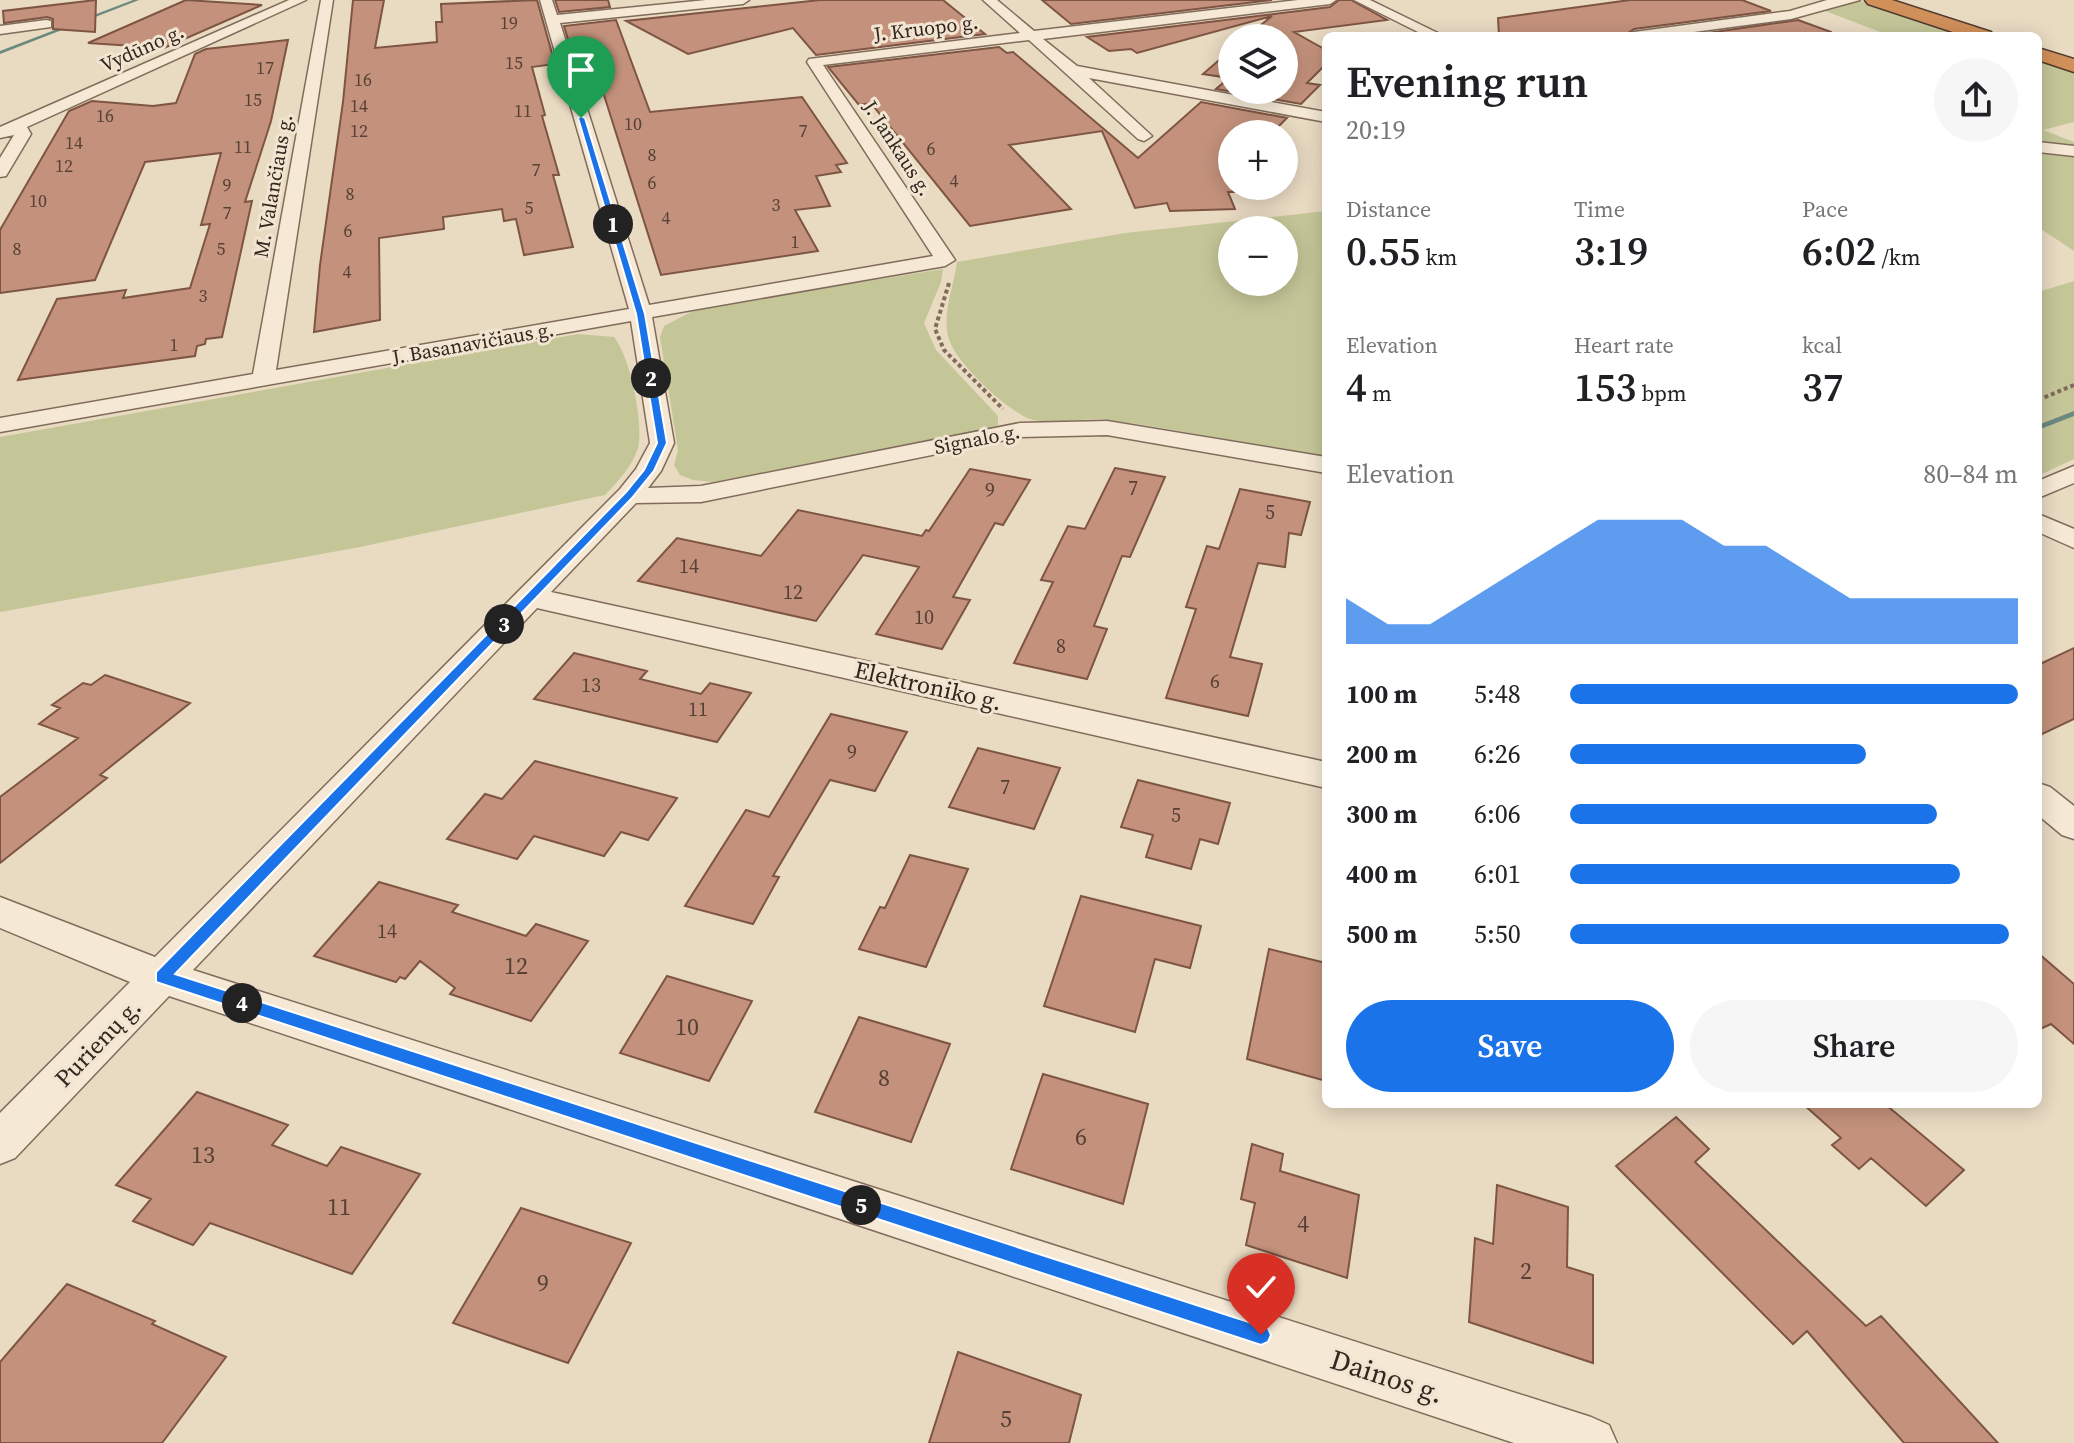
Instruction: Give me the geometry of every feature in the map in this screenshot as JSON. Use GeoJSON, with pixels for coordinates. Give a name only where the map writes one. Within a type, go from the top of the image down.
{"type":"FeatureCollection","features":[{"type":"Feature","properties":{"kind":"highway"},"geometry":{"type":"LineString","coordinates":[[1874,0],[1972,32]]}},
{"type":"Feature","properties":{"kind":"highway"},"geometry":{"type":"LineString","coordinates":[[2042,55],[2074,66]]}},
{"type":"Feature","properties":{"kind":"street","name":"Vydūno g."},"geometry":{"type":"LineString","coordinates":[[4,131],[300,0]]}},
{"type":"Feature","properties":{"kind":"street","name":"M. Valančiaus g."},"geometry":{"type":"LineString","coordinates":[[263,380],[327,0]]}},
{"type":"Feature","properties":{"kind":"street","name":"Purienų g."},"geometry":{"type":"LineString","coordinates":[[0,1143],[629,495],[648,471],[662,443],[641,314],[546,0]]}},
{"type":"Feature","properties":{"kind":"street"},"geometry":{"type":"LineString","coordinates":[[552,20],[743,0]]}},
{"type":"Feature","properties":{"kind":"street"},"geometry":{"type":"LineString","coordinates":[[989,0],[1144,136]]}},
{"type":"Feature","properties":{"kind":"street","name":"J. Kruopo g."},"geometry":{"type":"LineString","coordinates":[[814,62],[1330,0]]}},
{"type":"Feature","properties":{"kind":"street"},"geometry":{"type":"LineString","coordinates":[[1360,0],[1428,32]]}},
{"type":"Feature","properties":{"kind":"street"},"geometry":{"type":"LineString","coordinates":[[1664,32],[1791,15],[1854,0]]}},
{"type":"Feature","properties":{"kind":"street"},"geometry":{"type":"LineString","coordinates":[[0,30],[46,24]]}},
{"type":"Feature","properties":{"kind":"street","name":"J. Jankaus g."},"geometry":{"type":"LineString","coordinates":[[814,62],[945,260]]}},
{"type":"Feature","properties":{"kind":"street"},"geometry":{"type":"LineString","coordinates":[[1072,70],[1322,116]]}},
{"type":"Feature","properties":{"kind":"street"},"geometry":{"type":"LineString","coordinates":[[0,172],[23,134],[4,131]]}},
{"type":"Feature","properties":{"kind":"street"},"geometry":{"type":"LineString","coordinates":[[2042,147],[2074,151]]}},
{"type":"Feature","properties":{"kind":"street","name":"J. Basanavičiaus g."},"geometry":{"type":"LineString","coordinates":[[0,425],[945,260]]}},
{"type":"Feature","properties":{"kind":"street","name":"Signalo g."},"geometry":{"type":"LineString","coordinates":[[629,495],[663,497],[701,494],[1020,430],[1107,428],[1322,464]]}},
{"type":"Feature","properties":{"kind":"street"},"geometry":{"type":"LineString","coordinates":[[2042,488],[2074,474]]}},
{"type":"Feature","properties":{"kind":"street"},"geometry":{"type":"LineString","coordinates":[[2042,524],[2074,540]]}},
{"type":"Feature","properties":{"kind":"street","name":"Elektroniko g."},"geometry":{"type":"LineString","coordinates":[[530,597],[1322,774]]}},
{"type":"Feature","properties":{"kind":"street"},"geometry":{"type":"LineString","coordinates":[[2042,799],[2074,825]]}},
{"type":"Feature","properties":{"kind":"street","name":"Dainos g."},"geometry":{"type":"LineString","coordinates":[[0,912],[162,977],[1591,1443]]}},
{"type":"Feature","properties":{"kind":"path"},"geometry":{"type":"LineString","coordinates":[[945,260],[950,269],[948,285],[935,329],[944,350],[1002,407],[1020,430]]}},
{"type":"Feature","properties":{"kind":"path"},"geometry":{"type":"LineString","coordinates":[[2042,398],[2074,385]]}},
{"type":"Feature","properties":{"kind":"green space"},"geometry":{"type":"Polygon","coordinates":[[[1869,1],[1958,32],[1880,32],[1825,11],[1845,3],[1869,1]]]}},
{"type":"Feature","properties":{"kind":"green space"},"geometry":{"type":"Polygon","coordinates":[[[2042,60],[2074,72],[2074,122],[2043,130],[2074,142],[2074,251],[2042,230],[2042,60]]]}},
{"type":"Feature","properties":{"kind":"green space"},"geometry":{"type":"Polygon","coordinates":[[[1322,211],[1322,456],[1109,420],[1049,422],[1030,419],[983,385],[961,360],[949,339],[947,311],[957,262],[1125,233],[1218,223],[1218,296],[1298,296],[1298,216],[1280,216],[1322,211]]]}},
{"type":"Feature","properties":{"kind":"green space"},"geometry":{"type":"Polygon","coordinates":[[[943,269],[941,282],[924,323],[936,350],[998,416],[998,425],[713,482],[680,475],[674,465],[678,450],[660,337],[664,326],[691,312],[718,305],[943,269]]]}},
{"type":"Feature","properties":{"kind":"green space"},"geometry":{"type":"Polygon","coordinates":[[[2074,281],[2074,459],[2042,474],[2042,291],[2074,281]]]}},
{"type":"Feature","properties":{"kind":"green space"},"geometry":{"type":"Polygon","coordinates":[[[578,334],[614,337],[630,374],[637,407],[638,448],[628,468],[605,495],[360,547],[0,612],[0,437],[578,334]]]}},
{"type":"Feature","properties":{"kind":"building"},"geometry":{"type":"Polygon","coordinates":[[[96,0],[95,32],[53,29],[53,19],[47,17],[4,23],[3,11],[96,0]]]}},
{"type":"Feature","properties":{"kind":"building"},"geometry":{"type":"Polygon","coordinates":[[[186,0],[262,5],[164,48],[88,43],[186,0]]]}},
{"type":"Feature","properties":{"kind":"building"},"geometry":{"type":"Polygon","coordinates":[[[353,0],[384,0],[375,48],[437,42],[436,22],[442,22],[441,4],[537,0],[555,64],[532,67],[559,175],[553,175],[573,247],[524,255],[516,219],[504,221],[502,209],[443,217],[444,229],[379,238],[380,320],[314,332],[320,265],[343,102],[353,0]]]}},
{"type":"Feature","properties":{"kind":"building"},"geometry":{"type":"Polygon","coordinates":[[[555,0],[608,0],[610,7],[559,12],[555,0]]]}},
{"type":"Feature","properties":{"kind":"building"},"geometry":{"type":"Polygon","coordinates":[[[820,0],[943,0],[985,34],[816,55],[793,28],[688,54],[626,21],[820,0]]]}},
{"type":"Feature","properties":{"kind":"building"},"geometry":{"type":"Polygon","coordinates":[[[1042,0],[1272,0],[1071,24],[1042,0]]]}},
{"type":"Feature","properties":{"kind":"building"},"geometry":{"type":"Polygon","coordinates":[[[1339,0],[1351,0],[1387,20],[1298,31],[1298,24],[1262,24],[1272,16],[1243,24],[1218,24],[1218,31],[1137,53],[1131,49],[1109,51],[1087,37],[1330,7],[1339,0]]]}},
{"type":"Feature","properties":{"kind":"building"},"geometry":{"type":"Polygon","coordinates":[[[1630,0],[1742,0],[1771,11],[1630,32],[1499,32],[1498,18],[1630,0]]]}},
{"type":"Feature","properties":{"kind":"building"},"geometry":{"type":"Polygon","coordinates":[[[616,20],[650,112],[802,97],[847,163],[836,165],[841,172],[816,176],[830,206],[795,210],[818,251],[661,275],[603,92],[599,93],[595,64],[575,62],[564,26],[616,20]]]}},
{"type":"Feature","properties":{"kind":"building"},"geometry":{"type":"Polygon","coordinates":[[[1798,20],[1831,32],[1715,32],[1798,20]]]}},
{"type":"Feature","properties":{"kind":"building"},"geometry":{"type":"Polygon","coordinates":[[[1298,34],[1322,48],[1322,68],[1307,83],[1320,85],[1298,103],[1298,34]]]}},
{"type":"Feature","properties":{"kind":"building"},"geometry":{"type":"Polygon","coordinates":[[[288,40],[271,121],[245,202],[252,201],[222,337],[206,339],[205,344],[197,346],[195,356],[18,380],[57,299],[126,290],[123,298],[190,288],[210,224],[201,225],[221,153],[145,162],[95,280],[0,293],[0,230],[69,111],[92,101],[153,106],[176,103],[195,54],[206,49],[288,40]]]}},
{"type":"Feature","properties":{"kind":"building"},"geometry":{"type":"Polygon","coordinates":[[[999,47],[1007,53],[1013,52],[1138,158],[1201,102],[1287,118],[1218,120],[1218,200],[1231,200],[1235,209],[1170,211],[1167,203],[1135,208],[1102,131],[1009,145],[1071,209],[970,226],[871,103],[859,105],[828,67],[999,47]]]}},
{"type":"Feature","properties":{"kind":"building"},"geometry":{"type":"Polygon","coordinates":[[[1218,61],[1218,76],[1203,74],[1218,61]]]}},
{"type":"Feature","properties":{"kind":"building"},"geometry":{"type":"Polygon","coordinates":[[[1115,468],[1165,477],[1130,557],[1122,556],[1094,626],[1107,629],[1087,679],[1014,663],[1053,582],[1041,580],[1068,526],[1085,529],[1115,468]]]}},
{"type":"Feature","properties":{"kind":"building"},"geometry":{"type":"Polygon","coordinates":[[[970,469],[1030,480],[1003,525],[995,523],[953,597],[970,600],[942,649],[876,634],[919,567],[863,555],[816,621],[638,581],[677,538],[761,556],[798,510],[922,536],[926,530],[929,531],[970,469]]]}},
{"type":"Feature","properties":{"kind":"building"},"geometry":{"type":"Polygon","coordinates":[[[1240,489],[1310,502],[1301,535],[1289,533],[1285,567],[1258,563],[1230,657],[1262,664],[1248,716],[1166,698],[1196,609],[1186,607],[1207,546],[1219,549],[1240,489]]]}},
{"type":"Feature","properties":{"kind":"building"},"geometry":{"type":"Polygon","coordinates":[[[2074,648],[2074,719],[2042,734],[2042,663],[2074,648]]]}},
{"type":"Feature","properties":{"kind":"building"},"geometry":{"type":"Polygon","coordinates":[[[574,653],[647,671],[640,679],[701,694],[710,683],[751,693],[717,742],[534,699],[574,653]]]}},
{"type":"Feature","properties":{"kind":"building"},"geometry":{"type":"Polygon","coordinates":[[[105,675],[190,703],[100,775],[107,778],[0,863],[0,797],[78,738],[39,724],[60,708],[52,705],[83,683],[91,685],[105,675]]]}},
{"type":"Feature","properties":{"kind":"building"},"geometry":{"type":"Polygon","coordinates":[[[831,714],[907,732],[875,791],[830,780],[773,876],[779,877],[753,924],[685,906],[746,810],[769,817],[831,714]]]}},
{"type":"Feature","properties":{"kind":"building"},"geometry":{"type":"Polygon","coordinates":[[[978,748],[1060,768],[1034,829],[949,807],[978,748]]]}},
{"type":"Feature","properties":{"kind":"building"},"geometry":{"type":"Polygon","coordinates":[[[535,761],[677,798],[648,840],[621,832],[604,856],[534,836],[517,859],[447,839],[485,794],[502,799],[535,761]]]}},
{"type":"Feature","properties":{"kind":"building"},"geometry":{"type":"Polygon","coordinates":[[[1138,780],[1230,803],[1218,844],[1200,839],[1191,869],[1146,857],[1153,835],[1121,827],[1138,780]]]}},
{"type":"Feature","properties":{"kind":"building"},"geometry":{"type":"Polygon","coordinates":[[[910,855],[968,869],[926,967],[859,949],[880,907],[885,908],[910,855]]]}},
{"type":"Feature","properties":{"kind":"building"},"geometry":{"type":"Polygon","coordinates":[[[379,882],[458,905],[452,912],[526,936],[536,924],[588,941],[531,1021],[450,994],[455,988],[420,961],[405,979],[400,977],[396,982],[314,956],[379,882]]]}},
{"type":"Feature","properties":{"kind":"building"},"geometry":{"type":"Polygon","coordinates":[[[1081,896],[1201,926],[1190,968],[1155,959],[1135,1032],[1044,1006],[1081,896]]]}},
{"type":"Feature","properties":{"kind":"building"},"geometry":{"type":"Polygon","coordinates":[[[1269,949],[1322,962],[1322,1080],[1247,1059],[1269,949]]]}},
{"type":"Feature","properties":{"kind":"building"},"geometry":{"type":"Polygon","coordinates":[[[2042,956],[2074,984],[2074,1044],[2051,1024],[2042,1028],[2042,956]]]}},
{"type":"Feature","properties":{"kind":"building"},"geometry":{"type":"Polygon","coordinates":[[[667,976],[752,1001],[709,1081],[620,1053],[667,976]]]}},
{"type":"Feature","properties":{"kind":"building"},"geometry":{"type":"Polygon","coordinates":[[[859,1017],[950,1044],[911,1142],[815,1112],[859,1017]]]}},
{"type":"Feature","properties":{"kind":"building"},"geometry":{"type":"Polygon","coordinates":[[[1043,1074],[1148,1104],[1123,1204],[1011,1169],[1043,1074]]]}},
{"type":"Feature","properties":{"kind":"building"},"geometry":{"type":"Polygon","coordinates":[[[197,1092],[288,1125],[272,1145],[327,1166],[341,1147],[420,1174],[352,1274],[210,1223],[193,1245],[133,1221],[151,1199],[116,1185],[197,1092]]]}},
{"type":"Feature","properties":{"kind":"building"},"geometry":{"type":"Polygon","coordinates":[[[1807,1108],[1890,1108],[1964,1170],[1926,1206],[1871,1158],[1859,1169],[1832,1145],[1841,1138],[1807,1108]]]}},
{"type":"Feature","properties":{"kind":"building"},"geometry":{"type":"Polygon","coordinates":[[[1676,1117],[1709,1149],[1695,1162],[1866,1326],[1881,1316],[1998,1443],[1904,1443],[1807,1331],[1793,1344],[1616,1166],[1676,1117]]]}},
{"type":"Feature","properties":{"kind":"building"},"geometry":{"type":"Polygon","coordinates":[[[1252,1144],[1283,1154],[1280,1171],[1359,1195],[1347,1278],[1246,1245],[1255,1203],[1241,1199],[1252,1144]]]}},
{"type":"Feature","properties":{"kind":"building"},"geometry":{"type":"Polygon","coordinates":[[[1497,1185],[1568,1207],[1567,1267],[1593,1275],[1593,1363],[1469,1322],[1475,1238],[1493,1244],[1497,1185]]]}},
{"type":"Feature","properties":{"kind":"building"},"geometry":{"type":"Polygon","coordinates":[[[521,1208],[631,1243],[568,1363],[453,1323],[521,1208]]]}},
{"type":"Feature","properties":{"kind":"building"},"geometry":{"type":"Polygon","coordinates":[[[67,1284],[155,1321],[152,1324],[226,1357],[162,1443],[0,1443],[0,1362],[67,1284]]]}},
{"type":"Feature","properties":{"kind":"building"},"geometry":{"type":"Polygon","coordinates":[[[958,1352],[1081,1395],[1069,1443],[929,1443],[958,1352]]]}},
{"type":"Feature","properties":{"kind":"waterway"},"geometry":{"type":"LineString","coordinates":[[0,53],[137,0]]}},
{"type":"Feature","properties":{"kind":"waterway"},"geometry":{"type":"LineString","coordinates":[[2042,426],[2074,413]]}},
{"type":"Feature","properties":{"kind":"route"},"geometry":{"type":"LineString","coordinates":[[581,118],[641,314],[662,443],[648,471],[629,495],[162,977],[1261,1335]]}}]}
